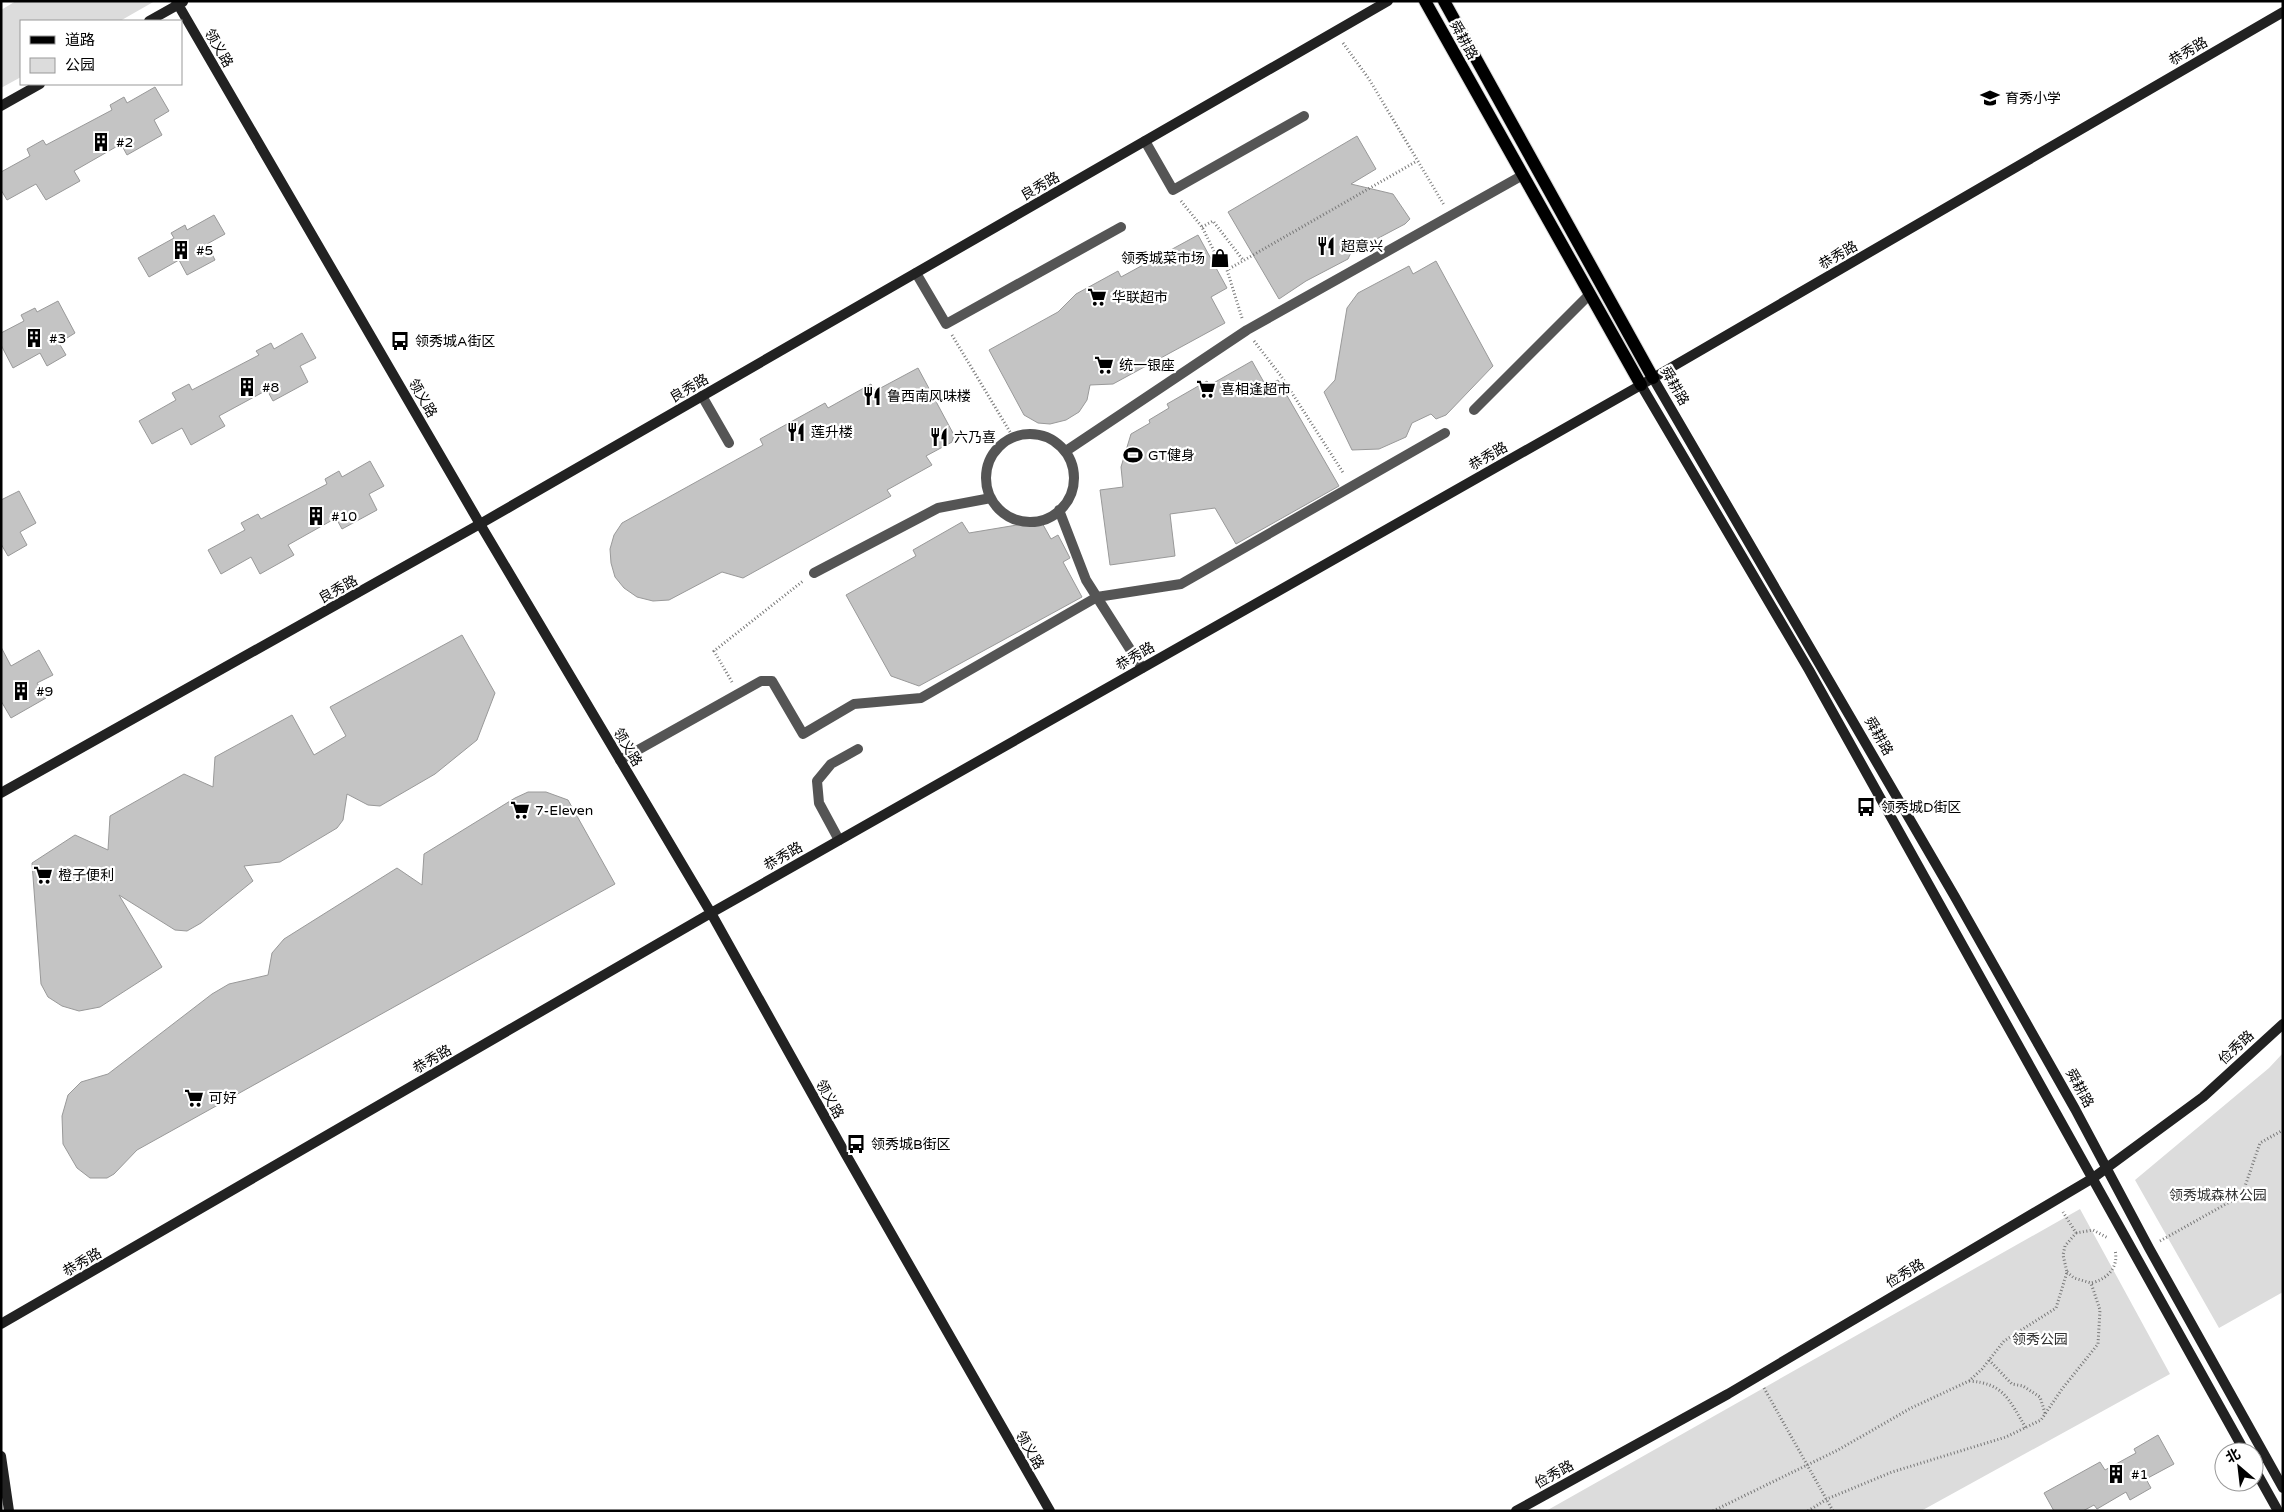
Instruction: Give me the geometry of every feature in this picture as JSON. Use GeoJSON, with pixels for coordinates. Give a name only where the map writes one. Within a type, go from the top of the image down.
{"type":"FeatureCollection","features":[{"type":"Feature","properties":{"kind":"main road","name":"舜耕路"},"geometry":{"type":"LineString","coordinates":[[1425,1],[1641,385]]}},
{"type":"Feature","properties":{"kind":"main road","name":"舜耕路"},"geometry":{"type":"LineString","coordinates":[[1444,1],[1653,378]]}},
{"type":"Feature","properties":{"kind":"street","name":"良秀路"},"geometry":{"type":"LineString","coordinates":[[1,793],[480,524],[1388,1]]}},
{"type":"Feature","properties":{"kind":"street"},"geometry":{"type":"LineString","coordinates":[[151,20],[179,2]]}},
{"type":"Feature","properties":{"kind":"street","name":"领义路"},"geometry":{"type":"LineString","coordinates":[[179,2],[480,524],[711,913],[844,1153],[1050,1511]]}},
{"type":"Feature","properties":{"kind":"street","name":"恭秀路"},"geometry":{"type":"LineString","coordinates":[[1,1324],[711,913],[1641,385],[2283,12]]}},
{"type":"Feature","properties":{"kind":"street"},"geometry":{"type":"LineString","coordinates":[[1,106],[38,85]]}},
{"type":"Feature","properties":{"kind":"street","name":"舜耕路"},"geometry":{"type":"LineString","coordinates":[[1653,378],[1955,897],[2075,1110],[2149,1248],[2283,1488]]}},
{"type":"Feature","properties":{"kind":"street","name":"舜耕路"},"geometry":{"type":"LineString","coordinates":[[1641,385],[1809,670],[2239,1442]]}},
{"type":"Feature","properties":{"kind":"street","name":"俭秀路"},"geometry":{"type":"LineString","coordinates":[[1516,1511],[1758,1377],[2093,1178],[2203,1097],[2283,1024]]}},
{"type":"Feature","properties":{"kind":"street"},"geometry":{"type":"LineString","coordinates":[[1,1456],[9,1511]]}},
{"type":"Feature","properties":{"kind":"street"},"geometry":{"type":"LineString","coordinates":[[2264,1486],[2278,1511]]}},
{"type":"Feature","properties":{"kind":"lane"},"geometry":{"type":"LineString","coordinates":[[1145,141],[1172,190],[1304,116]]}},
{"type":"Feature","properties":{"kind":"lane"},"geometry":{"type":"LineString","coordinates":[[1066,451],[1247,330],[1523,175]]}},
{"type":"Feature","properties":{"kind":"lane"},"geometry":{"type":"LineString","coordinates":[[916,273],[946,324],[1121,227]]}},
{"type":"Feature","properties":{"kind":"lane"},"geometry":{"type":"LineString","coordinates":[[1474,410],[1590,294]]}},
{"type":"Feature","properties":{"kind":"lane"},"geometry":{"type":"LineString","coordinates":[[702,396],[729,443]]}},
{"type":"Feature","properties":{"kind":"lane"},"geometry":{"type":"LineString","coordinates":[[620,760],[761,681],[772,681],[803,734],[854,704],[920,698],[1097,597],[1181,584],[1445,433]]}},
{"type":"Feature","properties":{"kind":"lane"},"geometry":{"type":"LineString","coordinates":[[1027,434],[1042,435],[1055,441],[1066,451],[1072,464],[1075,478],[1072,492],[1065,505],[1054,515],[1026,522],[1012,518],[1000,510],[991,498],[987,484],[987,470],[992,456],[1001,445],[1013,437],[1027,434]]}},
{"type":"Feature","properties":{"kind":"lane"},"geometry":{"type":"LineString","coordinates":[[814,573],[938,508],[991,498]]}},
{"type":"Feature","properties":{"kind":"lane"},"geometry":{"type":"LineString","coordinates":[[1059,510],[1086,580],[1142,668]]}},
{"type":"Feature","properties":{"kind":"lane"},"geometry":{"type":"LineString","coordinates":[[840,840],[819,803],[818,781],[831,764],[858,749]]}},
{"type":"Feature","properties":{"kind":"path"},"geometry":{"type":"LineString","coordinates":[[1335,32],[1369,79],[1450,216]]}},
{"type":"Feature","properties":{"kind":"path"},"geometry":{"type":"LineString","coordinates":[[1352,486],[1281,376],[1247,330],[1227,270],[1417,160]]}},
{"type":"Feature","properties":{"kind":"path"},"geometry":{"type":"LineString","coordinates":[[1172,190],[1202,227],[1214,250]]}},
{"type":"Feature","properties":{"kind":"path"},"geometry":{"type":"LineString","coordinates":[[1202,227],[1213,221],[1243,260]]}},
{"type":"Feature","properties":{"kind":"path"},"geometry":{"type":"LineString","coordinates":[[946,324],[1013,437]]}},
{"type":"Feature","properties":{"kind":"path"},"geometry":{"type":"LineString","coordinates":[[738,694],[714,651],[814,573]]}},
{"type":"Feature","properties":{"kind":"path"},"geometry":{"type":"LineString","coordinates":[[2149,1248],[2242,1194],[2260,1144],[2283,1130]]}},
{"type":"Feature","properties":{"kind":"path"},"geometry":{"type":"LineString","coordinates":[[2056,1200],[2076,1234]]}},
{"type":"Feature","properties":{"kind":"path"},"geometry":{"type":"LineString","coordinates":[[2093,1230],[2101,1233],[2113,1244],[2116,1253],[2113,1269],[2100,1281],[2092,1284],[2074,1278],[2068,1272],[2063,1255],[2065,1246],[2076,1234],[2093,1230]]}},
{"type":"Feature","properties":{"kind":"path"},"geometry":{"type":"LineString","coordinates":[[1713,1511],[1838,1450],[1911,1408],[1969,1381],[2004,1341],[2056,1308],[2068,1272]]}},
{"type":"Feature","properties":{"kind":"path"},"geometry":{"type":"LineString","coordinates":[[1808,1511],[1827,1499],[1892,1472],[2006,1437],[2041,1420],[2098,1344],[2100,1310],[2092,1284]]}},
{"type":"Feature","properties":{"kind":"path"},"geometry":{"type":"LineString","coordinates":[[1989,1360],[2012,1384],[2023,1386],[2040,1397],[2045,1414]]}},
{"type":"Feature","properties":{"kind":"path"},"geometry":{"type":"LineString","coordinates":[[1758,1377],[1833,1511]]}},
{"type":"Feature","properties":{"kind":"path"},"geometry":{"type":"LineString","coordinates":[[1969,1381],[1986,1382],[1999,1389],[2010,1401],[2026,1428]]}},
{"type":"Feature","properties":{"kind":"green space"},"geometry":{"type":"Polygon","coordinates":[[[16,1],[155,1],[122,20],[20,20],[20,78],[1,88],[1,10],[16,1]]]}},
{"type":"Feature","properties":{"kind":"green space","name":"领秀城森林公园"},"geometry":{"type":"Polygon","coordinates":[[[2283,1053],[2283,1292],[2219,1328],[2135,1180],[2269,1068],[2283,1053]]]}},
{"type":"Feature","properties":{"kind":"green space","name":"领秀公园"},"geometry":{"type":"Polygon","coordinates":[[[2080,1209],[2170,1374],[1921,1511],[1546,1511],[2080,1209]]]}},
{"type":"Feature","properties":{"kind":"building","name":"#2"},"geometry":{"type":"Polygon","coordinates":[[[155,87],[169,111],[154,120],[162,135],[127,155],[121,144],[74,171],[80,181],[46,200],[36,184],[7,200],[1,190],[1,172],[30,156],[27,149],[43,140],[46,145],[112,110],[110,105],[124,97],[127,103],[155,87]]]}},
{"type":"Feature","properties":{"kind":"building"},"geometry":{"type":"Polygon","coordinates":[[[1357,136],[1376,169],[1351,184],[1393,194],[1410,219],[1405,224],[1369,243],[1357,240],[1348,259],[1306,281],[1279,299],[1228,212],[1357,136]]]}},
{"type":"Feature","properties":{"kind":"building","name":"#5"},"geometry":{"type":"Polygon","coordinates":[[[214,215],[225,234],[207,244],[215,260],[187,275],[179,260],[149,277],[138,258],[174,238],[171,233],[185,225],[187,230],[214,215]]]}},
{"type":"Feature","properties":{"kind":"building"},"geometry":{"type":"Polygon","coordinates":[[[1198,235],[1227,288],[1211,297],[1225,323],[1113,384],[1090,385],[1087,400],[1079,412],[1066,420],[1050,424],[1038,423],[1024,415],[989,350],[1058,312],[1076,294],[1118,271],[1121,277],[1198,235]]]}},
{"type":"Feature","properties":{"kind":"building"},"geometry":{"type":"Polygon","coordinates":[[[1436,261],[1493,366],[1446,415],[1436,419],[1431,414],[1412,423],[1406,437],[1379,449],[1352,450],[1324,392],[1335,380],[1347,308],[1358,293],[1409,266],[1413,274],[1436,261]]]}},
{"type":"Feature","properties":{"kind":"building","name":"#3"},"geometry":{"type":"Polygon","coordinates":[[[58,301],[75,333],[59,343],[66,355],[47,366],[40,353],[13,368],[1,345],[1,333],[24,321],[21,315],[35,308],[37,312],[58,301]]]}},
{"type":"Feature","properties":{"kind":"building","name":"#8"},"geometry":{"type":"Polygon","coordinates":[[[302,333],[316,358],[300,366],[308,382],[273,401],[267,390],[219,416],[225,426],[191,445],[182,428],[152,444],[139,421],[176,400],[172,393],[189,384],[192,390],[259,355],[256,351],[271,343],[274,349],[302,333]]]}},
{"type":"Feature","properties":{"kind":"building"},"geometry":{"type":"Polygon","coordinates":[[[1252,361],[1266,386],[1278,380],[1339,486],[1236,544],[1215,508],[1170,514],[1175,556],[1110,565],[1100,490],[1123,487],[1121,467],[1131,434],[1150,423],[1149,420],[1169,408],[1167,404],[1207,381],[1210,385],[1252,361]]]}},
{"type":"Feature","properties":{"kind":"building"},"geometry":{"type":"Polygon","coordinates":[[[918,368],[954,435],[952,442],[926,456],[932,465],[887,490],[891,496],[743,578],[722,572],[669,600],[653,601],[637,597],[624,588],[615,577],[610,549],[614,535],[622,523],[763,445],[760,439],[825,403],[828,408],[871,384],[875,391],[918,368]]]}},
{"type":"Feature","properties":{"kind":"building","name":"#10"},"geometry":{"type":"Polygon","coordinates":[[[370,461],[384,486],[369,494],[377,510],[342,529],[336,518],[288,545],[294,555],[260,574],[251,557],[221,574],[208,550],[245,530],[241,523],[258,514],[261,519],[327,484],[325,479],[339,471],[342,477],[370,461]]]}},
{"type":"Feature","properties":{"kind":"building"},"geometry":{"type":"Polygon","coordinates":[[[19,491],[36,523],[20,532],[27,545],[8,556],[1,544],[1,500],[19,491]]]}},
{"type":"Feature","properties":{"kind":"building"},"geometry":{"type":"Polygon","coordinates":[[[1041,521],[1051,539],[1058,535],[1070,558],[1063,562],[1082,597],[919,686],[891,676],[846,595],[916,556],[913,550],[962,522],[969,533],[1041,521]]]}},
{"type":"Feature","properties":{"kind":"building"},"geometry":{"type":"Polygon","coordinates":[[[462,635],[495,693],[477,740],[435,774],[380,806],[368,805],[347,794],[343,820],[337,828],[280,862],[244,866],[253,881],[201,923],[187,931],[175,930],[119,895],[162,967],[100,1007],[79,1011],[62,1006],[48,997],[41,984],[32,863],[75,835],[108,850],[110,816],[184,774],[213,787],[215,757],[292,715],[314,755],[346,736],[330,707],[462,635]]]}},
{"type":"Feature","properties":{"kind":"building","name":"#9"},"geometry":{"type":"Polygon","coordinates":[[[1,647],[11,666],[39,650],[53,675],[37,683],[46,698],[11,718],[1,701],[1,647]]]}},
{"type":"Feature","properties":{"kind":"building"},"geometry":{"type":"Polygon","coordinates":[[[528,792],[546,792],[568,800],[615,884],[137,1150],[114,1174],[107,1178],[90,1178],[77,1168],[63,1144],[62,1116],[68,1095],[81,1082],[108,1074],[212,994],[229,984],[268,975],[272,953],[284,939],[397,868],[422,885],[424,854],[515,798],[528,792]]]}},
{"type":"Feature","properties":{"kind":"building","name":"#1"},"geometry":{"type":"Polygon","coordinates":[[[2158,1435],[2174,1464],[2146,1479],[2151,1488],[2130,1500],[2126,1492],[2097,1509],[2094,1505],[2083,1511],[2054,1511],[2044,1493],[2100,1462],[2105,1470],[2136,1453],[2134,1449],[2158,1435]]]}},
{"type":"Feature","properties":{"kind":"place","name":"育秀小学"},"geometry":{"type":"Point","coordinates":[1990,98]}},
{"type":"Feature","properties":{"kind":"place","name":"#2"},"geometry":{"type":"Point","coordinates":[101,142]}},
{"type":"Feature","properties":{"kind":"place","name":"超意兴"},"geometry":{"type":"Point","coordinates":[1326,246]}},
{"type":"Feature","properties":{"kind":"place","name":"#5"},"geometry":{"type":"Point","coordinates":[181,250]}},
{"type":"Feature","properties":{"kind":"place","name":"领秀城菜市场"},"geometry":{"type":"Point","coordinates":[1220,258]}},
{"type":"Feature","properties":{"kind":"place","name":"华联超市"},"geometry":{"type":"Point","coordinates":[1097,297]}},
{"type":"Feature","properties":{"kind":"place","name":"#3"},"geometry":{"type":"Point","coordinates":[34,338]}},
{"type":"Feature","properties":{"kind":"place","name":"领秀城A街区"},"geometry":{"type":"Point","coordinates":[400,341]}},
{"type":"Feature","properties":{"kind":"place","name":"统一银座"},"geometry":{"type":"Point","coordinates":[1104,365]}},
{"type":"Feature","properties":{"kind":"place","name":"#8"},"geometry":{"type":"Point","coordinates":[247,387]}},
{"type":"Feature","properties":{"kind":"place","name":"喜相逢超市"},"geometry":{"type":"Point","coordinates":[1206,389]}},
{"type":"Feature","properties":{"kind":"place","name":"鲁西南风味楼"},"geometry":{"type":"Point","coordinates":[872,396]}},
{"type":"Feature","properties":{"kind":"place","name":"莲升楼"},"geometry":{"type":"Point","coordinates":[796,432]}},
{"type":"Feature","properties":{"kind":"place","name":"六乃喜"},"geometry":{"type":"Point","coordinates":[939,437]}},
{"type":"Feature","properties":{"kind":"place","name":"GT健身"},"geometry":{"type":"Point","coordinates":[1133,455]}},
{"type":"Feature","properties":{"kind":"place","name":"#10"},"geometry":{"type":"Point","coordinates":[316,516]}},
{"type":"Feature","properties":{"kind":"place","name":"#9"},"geometry":{"type":"Point","coordinates":[21,691]}},
{"type":"Feature","properties":{"kind":"place","name":"领秀城D街区"},"geometry":{"type":"Point","coordinates":[1866,807]}},
{"type":"Feature","properties":{"kind":"place","name":"7-Eleven"},"geometry":{"type":"Point","coordinates":[520,810]}},
{"type":"Feature","properties":{"kind":"place","name":"橙子便利"},"geometry":{"type":"Point","coordinates":[43,875]}},
{"type":"Feature","properties":{"kind":"place","name":"可好"},"geometry":{"type":"Point","coordinates":[194,1098]}},
{"type":"Feature","properties":{"kind":"place","name":"领秀城B街区"},"geometry":{"type":"Point","coordinates":[856,1144]}},
{"type":"Feature","properties":{"kind":"place","name":"#1"},"geometry":{"type":"Point","coordinates":[2116,1474]}}]}
